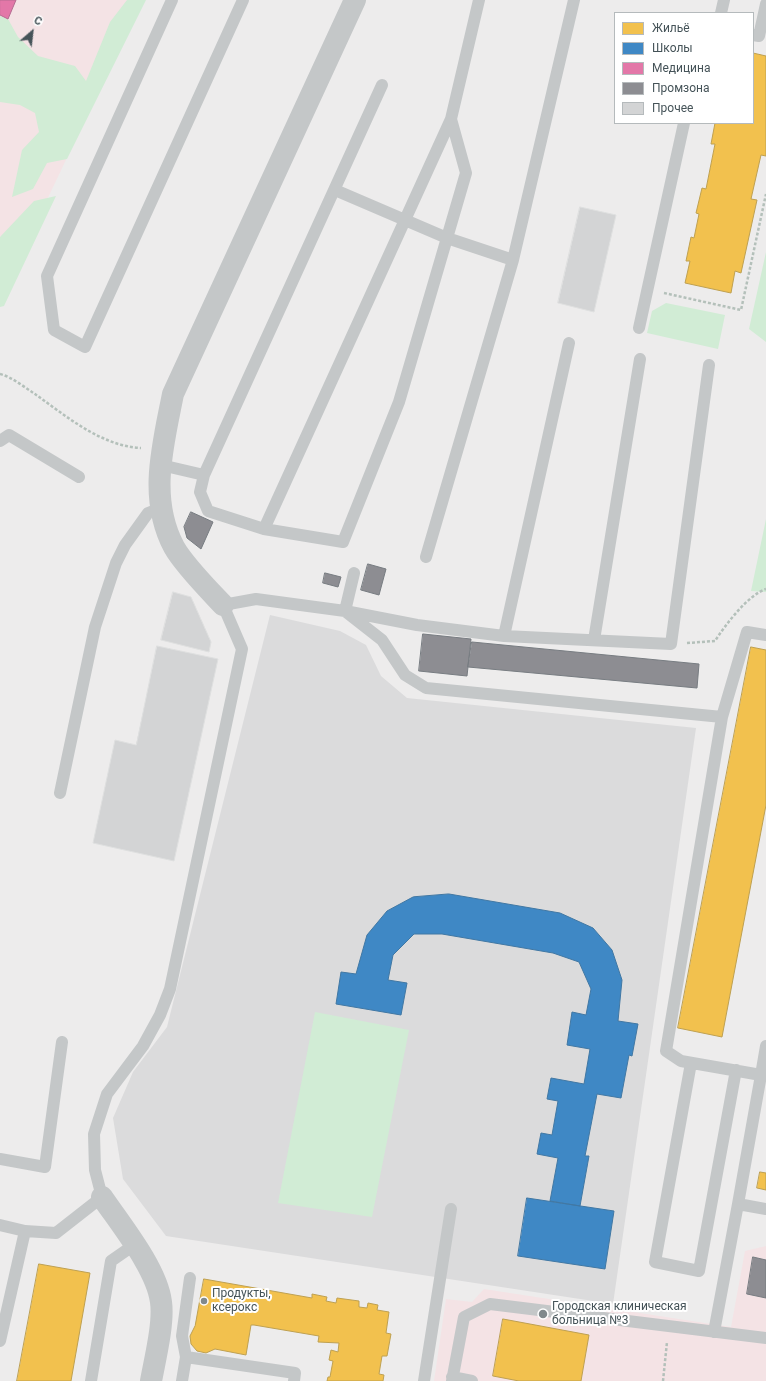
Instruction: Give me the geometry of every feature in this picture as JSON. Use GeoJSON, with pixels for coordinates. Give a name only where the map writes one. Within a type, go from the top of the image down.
{"type":"FeatureCollection","features":[{"type":"Feature","properties":{"kind":"street"},"geometry":{"type":"LineString","coordinates":[[223,605],[174,548],[162,520],[159,484],[161,457],[173,394],[355,0]]}},
{"type":"Feature","properties":{"kind":"street"},"geometry":{"type":"LineString","coordinates":[[102,1197],[152,1274],[161,1302],[160,1327],[151,1381]]}},
{"type":"Feature","properties":{"kind":"lane"},"geometry":{"type":"LineString","coordinates":[[172,0],[47,276],[54,330],[86,347],[243,0]]}},
{"type":"Feature","properties":{"kind":"lane"},"geometry":{"type":"LineString","coordinates":[[264,529],[451,119],[479,0]]}},
{"type":"Feature","properties":{"kind":"lane"},"geometry":{"type":"LineString","coordinates":[[426,557],[513,260],[574,0]]}},
{"type":"Feature","properties":{"kind":"lane"},"geometry":{"type":"LineString","coordinates":[[722,12],[724,0]]}},
{"type":"Feature","properties":{"kind":"lane"},"geometry":{"type":"LineString","coordinates":[[759,36],[766,4]]}},
{"type":"Feature","properties":{"kind":"lane"},"geometry":{"type":"LineString","coordinates":[[382,85],[204,475],[200,492],[208,511],[264,529],[343,542],[399,402],[466,173],[451,119]]}},
{"type":"Feature","properties":{"kind":"lane"},"geometry":{"type":"LineString","coordinates":[[639,328],[684,124]]}},
{"type":"Feature","properties":{"kind":"lane"},"geometry":{"type":"LineString","coordinates":[[334,190],[447,238],[513,260]]}},
{"type":"Feature","properties":{"kind":"lane"},"geometry":{"type":"LineString","coordinates":[[504,636],[568,343]]}},
{"type":"Feature","properties":{"kind":"lane"},"geometry":{"type":"LineString","coordinates":[[594,640],[640,359]]}},
{"type":"Feature","properties":{"kind":"lane"},"geometry":{"type":"LineString","coordinates":[[0,1225],[25,1231],[56,1233],[102,1197],[95,1170],[94,1134],[107,1094],[143,1046],[160,1015],[170,989],[242,649],[223,605],[256,599],[345,611],[417,625],[504,636],[671,644],[709,365]]}},
{"type":"Feature","properties":{"kind":"lane"},"geometry":{"type":"LineString","coordinates":[[0,441],[9,435],[79,476]]}},
{"type":"Feature","properties":{"kind":"lane"},"geometry":{"type":"LineString","coordinates":[[161,457],[204,475]]}},
{"type":"Feature","properties":{"kind":"lane"},"geometry":{"type":"LineString","coordinates":[[60,793],[95,627],[116,563],[125,545],[148,513],[161,508]]}},
{"type":"Feature","properties":{"kind":"lane"},"geometry":{"type":"LineString","coordinates":[[345,611],[354,573]]}},
{"type":"Feature","properties":{"kind":"lane"},"geometry":{"type":"LineString","coordinates":[[345,611],[382,640],[405,675],[426,688],[722,717]]}},
{"type":"Feature","properties":{"kind":"lane"},"geometry":{"type":"LineString","coordinates":[[761,1075],[681,1061],[666,1051],[722,717],[747,632],[766,635]]}},
{"type":"Feature","properties":{"kind":"lane"},"geometry":{"type":"LineString","coordinates":[[0,1160],[45,1167],[62,1042]]}},
{"type":"Feature","properties":{"kind":"lane"},"geometry":{"type":"LineString","coordinates":[[714,1332],[766,1046]]}},
{"type":"Feature","properties":{"kind":"lane"},"geometry":{"type":"LineString","coordinates":[[691,1062],[655,1262],[699,1271],[736,1070]]}},
{"type":"Feature","properties":{"kind":"lane"},"geometry":{"type":"LineString","coordinates":[[738,1204],[766,1209]]}},
{"type":"Feature","properties":{"kind":"lane"},"geometry":{"type":"LineString","coordinates":[[424,1381],[451,1209]]}},
{"type":"Feature","properties":{"kind":"lane"},"geometry":{"type":"LineString","coordinates":[[0,1341],[25,1231]]}},
{"type":"Feature","properties":{"kind":"lane"},"geometry":{"type":"LineString","coordinates":[[91,1381],[111,1261],[134,1245]]}},
{"type":"Feature","properties":{"kind":"lane"},"geometry":{"type":"LineString","coordinates":[[182,1381],[186,1357],[182,1336],[190,1278]]}},
{"type":"Feature","properties":{"kind":"lane"},"geometry":{"type":"LineString","coordinates":[[472,1381],[452,1379],[464,1317],[490,1304],[766,1338]]}},
{"type":"Feature","properties":{"kind":"lane"},"geometry":{"type":"LineString","coordinates":[[186,1357],[295,1374],[294,1381]]}},
{"type":"Feature","properties":{"kind":"path"},"geometry":{"type":"LineString","coordinates":[[648,289],[741,310],[766,194]]}},
{"type":"Feature","properties":{"kind":"path"},"geometry":{"type":"LineString","coordinates":[[0,374],[19,383],[72,420],[107,440],[161,457]]}},
{"type":"Feature","properties":{"kind":"path"},"geometry":{"type":"LineString","coordinates":[[671,644],[716,641],[726,624],[759,591],[766,589]]}},
{"type":"Feature","properties":{"kind":"path"},"geometry":{"type":"LineString","coordinates":[[663,1381],[668,1326]]}},
{"type":"Feature","properties":{"kind":"shaded area"},"geometry":{"type":"Polygon","coordinates":[[[0,0],[142,0],[6,286],[0,283],[0,0]]]}},
{"type":"Feature","properties":{"kind":"shaded area"},"geometry":{"type":"Polygon","coordinates":[[[270,615],[340,631],[366,645],[381,676],[407,698],[696,728],[613,1304],[166,1236],[123,1179],[113,1118],[133,1072],[167,1027],[270,615]]]}},
{"type":"Feature","properties":{"kind":"shaded area","name":"Городская клиническая больница №3"},"geometry":{"type":"Polygon","coordinates":[[[766,1246],[766,1381],[434,1381],[446,1299],[472,1302],[484,1289],[731,1327],[745,1251],[766,1246]]]}},
{"type":"Feature","properties":{"kind":"green space"},"geometry":{"type":"Polygon","coordinates":[[[127,0],[146,0],[67,159],[47,163],[33,189],[12,197],[22,150],[39,132],[35,113],[20,105],[0,102],[0,16],[8,19],[18,37],[38,56],[75,66],[86,81],[110,22],[127,0]]]}},
{"type":"Feature","properties":{"kind":"green space"},"geometry":{"type":"Polygon","coordinates":[[[56,196],[4,306],[0,307],[0,237],[34,201],[56,196]]]}},
{"type":"Feature","properties":{"kind":"green space"},"geometry":{"type":"Polygon","coordinates":[[[766,252],[766,342],[749,329],[766,252]]]}},
{"type":"Feature","properties":{"kind":"green space"},"geometry":{"type":"Polygon","coordinates":[[[666,303],[725,315],[718,349],[647,333],[652,311],[666,303]]]}},
{"type":"Feature","properties":{"kind":"green space"},"geometry":{"type":"Polygon","coordinates":[[[766,519],[766,592],[751,591],[766,519]]]}},
{"type":"Feature","properties":{"kind":"green space"},"geometry":{"type":"Polygon","coordinates":[[[315,1012],[409,1030],[372,1217],[278,1203],[315,1012]]]}},
{"type":"Feature","properties":{"kind":"building: Жильё"},"geometry":{"type":"Polygon","coordinates":[[[754,53],[766,56],[766,156],[761,155],[751,199],[757,200],[741,273],[735,271],[731,293],[685,283],[690,261],[686,261],[691,237],[694,238],[699,214],[696,213],[702,188],[706,189],[715,144],[711,144],[715,124],[754,124],[754,53]]]}},
{"type":"Feature","properties":{"kind":"building: Жильё"},"geometry":{"type":"Polygon","coordinates":[[[751,647],[766,650],[766,805],[722,1037],[678,1028],[751,647]]]}},
{"type":"Feature","properties":{"kind":"building: Жильё"},"geometry":{"type":"Polygon","coordinates":[[[760,1172],[766,1173],[766,1190],[757,1188],[760,1172]]]}},
{"type":"Feature","properties":{"kind":"building: Жильё"},"geometry":{"type":"Polygon","coordinates":[[[39,1264],[90,1273],[71,1381],[17,1381],[39,1264]]]}},
{"type":"Feature","properties":{"kind":"building: Жильё"},"geometry":{"type":"Polygon","coordinates":[[[204,1279],[312,1298],[312,1294],[327,1297],[326,1301],[336,1303],[337,1298],[359,1301],[359,1307],[367,1308],[368,1303],[378,1305],[377,1310],[389,1312],[386,1333],[391,1334],[387,1356],[382,1356],[379,1374],[384,1375],[383,1381],[327,1381],[328,1377],[330,1377],[333,1361],[329,1360],[331,1350],[338,1352],[339,1343],[318,1342],[319,1336],[254,1325],[251,1325],[246,1355],[215,1349],[206,1353],[197,1351],[191,1344],[190,1336],[195,1326],[204,1279]]]}},
{"type":"Feature","properties":{"kind":"building: Жильё"},"geometry":{"type":"Polygon","coordinates":[[[503,1319],[589,1335],[581,1381],[519,1381],[493,1376],[503,1319]]]}},
{"type":"Feature","properties":{"kind":"building: Школы"},"geometry":{"type":"Polygon","coordinates":[[[449,894],[560,913],[593,928],[612,950],[622,980],[618,1021],[638,1024],[632,1056],[629,1055],[621,1098],[597,1094],[585,1156],[589,1156],[580,1206],[550,1201],[558,1158],[537,1154],[541,1133],[552,1135],[558,1101],[547,1099],[551,1078],[584,1084],[590,1049],[567,1045],[572,1012],[586,1015],[591,989],[579,962],[553,953],[442,934],[414,934],[393,955],[388,980],[407,983],[401,1015],[336,1004],[341,972],[356,974],[367,935],[387,911],[413,897],[449,894]]]}},
{"type":"Feature","properties":{"kind":"building: Школы"},"geometry":{"type":"Polygon","coordinates":[[[527,1198],[614,1211],[605,1269],[518,1256],[527,1198]]]}},
{"type":"Feature","properties":{"kind":"building: Медицина"},"geometry":{"type":"Polygon","coordinates":[[[0,0],[16,0],[8,19],[0,15],[0,0]]]}},
{"type":"Feature","properties":{"kind":"building: Промзона"},"geometry":{"type":"Polygon","coordinates":[[[191,512],[213,522],[201,549],[187,538],[184,527],[191,512]]]}},
{"type":"Feature","properties":{"kind":"building: Промзона"},"geometry":{"type":"Polygon","coordinates":[[[368,564],[386,569],[379,595],[361,590],[368,564]]]}},
{"type":"Feature","properties":{"kind":"building: Промзона"},"geometry":{"type":"Polygon","coordinates":[[[325,573],[341,577],[338,587],[323,583],[325,573]]]}},
{"type":"Feature","properties":{"kind":"building: Промзона"},"geometry":{"type":"Polygon","coordinates":[[[423,634],[471,639],[467,676],[419,671],[423,634]]]}},
{"type":"Feature","properties":{"kind":"building: Промзона"},"geometry":{"type":"Polygon","coordinates":[[[472,642],[699,664],[697,688],[468,667],[472,642]]]}},
{"type":"Feature","properties":{"kind":"building: Промзона"},"geometry":{"type":"Polygon","coordinates":[[[753,1257],[766,1260],[766,1298],[747,1294],[753,1257]]]}},
{"type":"Feature","properties":{"kind":"building: Прочее"},"geometry":{"type":"Polygon","coordinates":[[[580,207],[616,215],[594,312],[558,303],[580,207]]]}},
{"type":"Feature","properties":{"kind":"building: Прочее"},"geometry":{"type":"Polygon","coordinates":[[[173,592],[191,597],[211,642],[209,652],[161,640],[173,592]]]}},
{"type":"Feature","properties":{"kind":"building: Прочее"},"geometry":{"type":"Polygon","coordinates":[[[157,646],[218,659],[174,861],[93,843],[115,740],[136,745],[157,646]]]}},
{"type":"Feature","properties":{"kind":"place","name":"Продукты, ксерокс"},"geometry":{"type":"Point","coordinates":[204,1301]}},
{"type":"Feature","properties":{"kind":"place","name":"Городская клиническая больница №3"},"geometry":{"type":"Point","coordinates":[543,1314]}}]}
